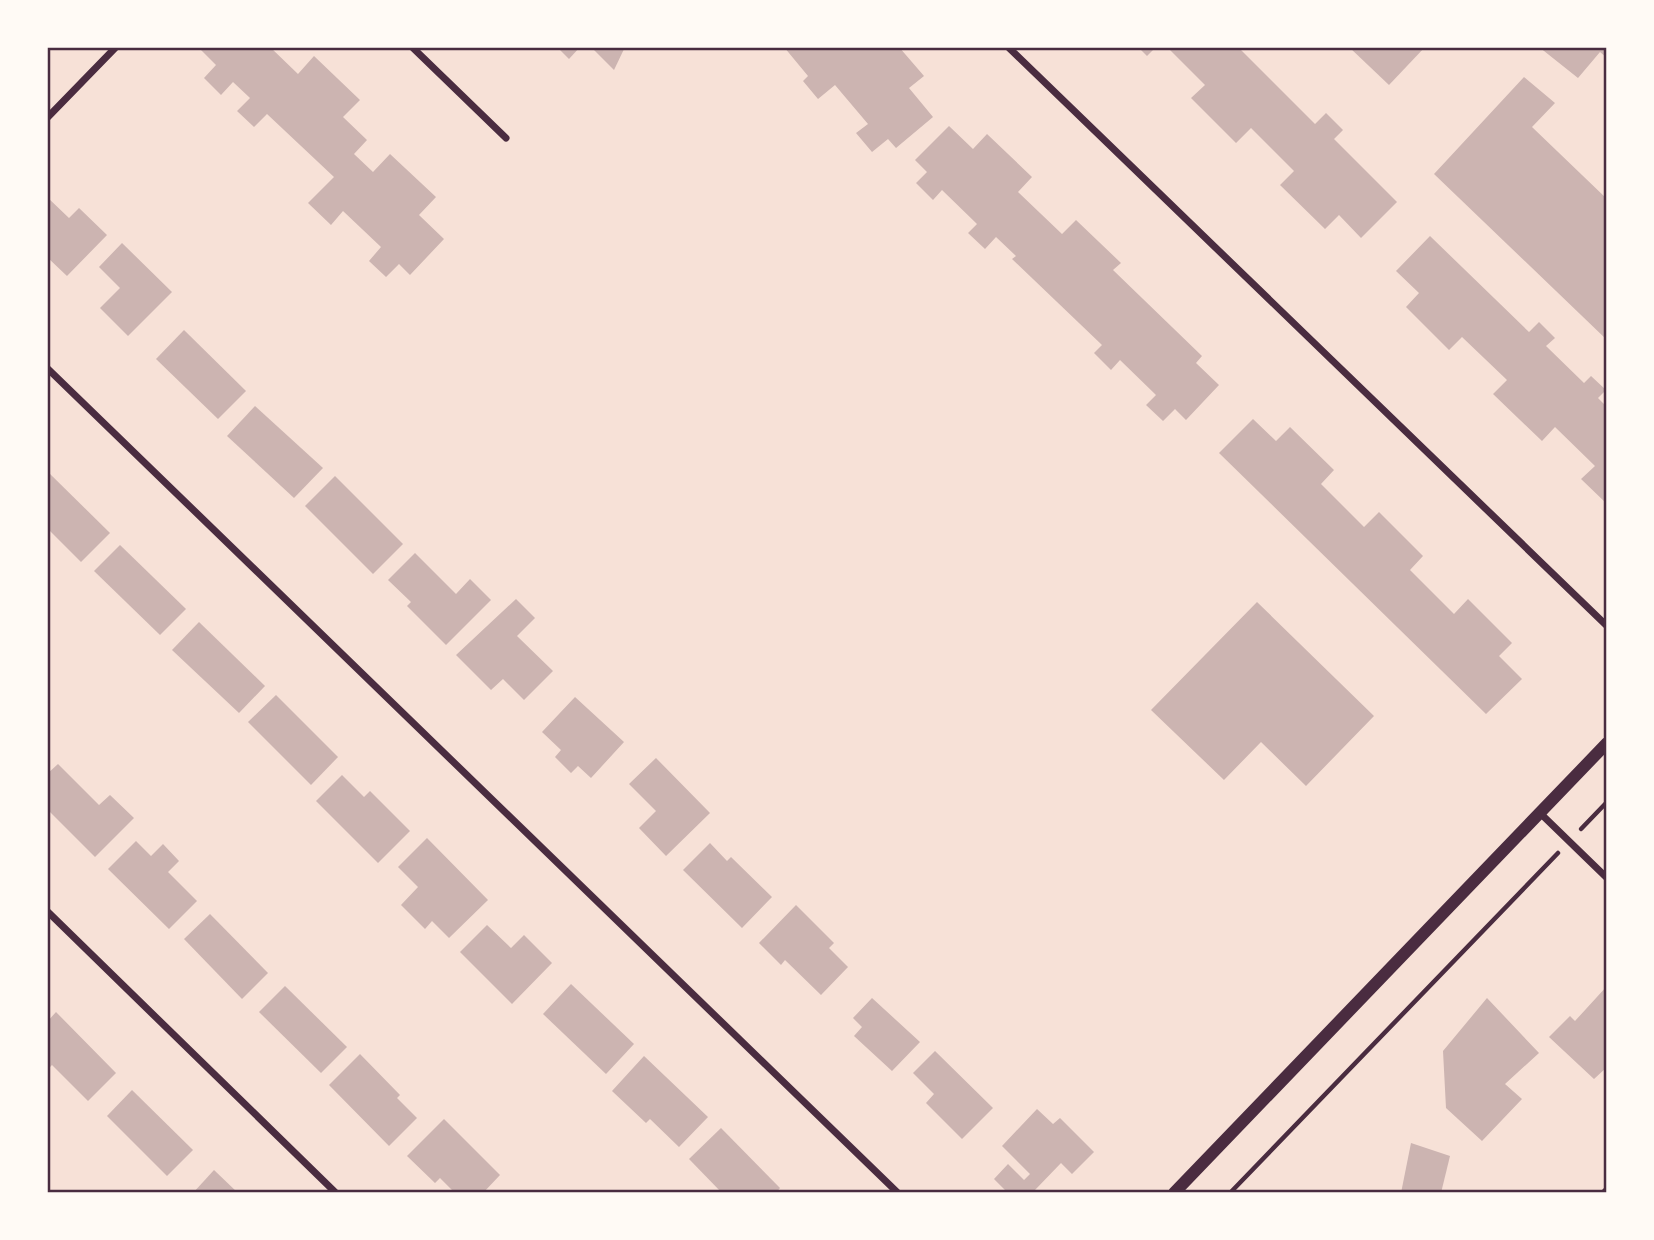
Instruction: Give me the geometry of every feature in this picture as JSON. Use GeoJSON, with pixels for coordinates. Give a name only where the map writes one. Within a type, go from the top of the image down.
{"type":"FeatureCollection","features":[{"type":"Feature","properties":{"kind":"street"},"geometry":{"type":"LineString","coordinates":[[47,118],[116,47]]}},
{"type":"Feature","properties":{"kind":"street"},"geometry":{"type":"LineString","coordinates":[[412,47],[506,138]]}},
{"type":"Feature","properties":{"kind":"street"},"geometry":{"type":"LineString","coordinates":[[1008,47],[1607,626]]}},
{"type":"Feature","properties":{"kind":"street"},"geometry":{"type":"LineString","coordinates":[[47,369],[898,1193]]}},
{"type":"Feature","properties":{"kind":"street"},"geometry":{"type":"LineString","coordinates":[[1174,1193],[1607,743]]}},
{"type":"Feature","properties":{"kind":"street"},"geometry":{"type":"LineString","coordinates":[[1540,813],[1607,878]]}},
{"type":"Feature","properties":{"kind":"street"},"geometry":{"type":"LineString","coordinates":[[47,911],[336,1193]]}},
{"type":"Feature","properties":{"kind":"path"},"geometry":{"type":"LineString","coordinates":[[1230,1193],[1607,802]]}},
{"type":"Feature","properties":{"kind":"building"},"geometry":{"type":"Polygon","coordinates":[[[198,47],[270,47],[298,74],[314,56],[360,100],[343,117],[367,140],[354,154],[373,172],[390,154],[436,197],[419,215],[444,239],[410,275],[399,264],[386,277],[369,261],[381,247],[343,211],[331,225],[308,203],[334,177],[267,114],[254,127],[237,111],[250,98],[233,82],[221,95],[204,78],[216,65],[198,47]]]}},
{"type":"Feature","properties":{"kind":"building"},"geometry":{"type":"Polygon","coordinates":[[[557,47],[580,47],[569,59],[557,47]]]}},
{"type":"Feature","properties":{"kind":"building"},"geometry":{"type":"Polygon","coordinates":[[[591,47],[625,47],[614,70],[591,47]]]}},
{"type":"Feature","properties":{"kind":"building"},"geometry":{"type":"Polygon","coordinates":[[[784,47],[899,47],[924,76],[909,88],[933,117],[896,148],[888,139],[872,152],[856,133],[868,124],[835,85],[818,99],[803,81],[808,76],[784,47]]]}},
{"type":"Feature","properties":{"kind":"building"},"geometry":{"type":"Polygon","coordinates":[[[1138,47],[1156,47],[1147,56],[1138,47]]]}},
{"type":"Feature","properties":{"kind":"building"},"geometry":{"type":"Polygon","coordinates":[[[1167,47],[1238,47],[1315,124],[1326,113],[1343,130],[1334,139],[1397,202],[1361,238],[1339,215],[1325,229],[1280,185],[1294,171],[1251,128],[1236,143],[1191,98],[1205,85],[1167,47]]]}},
{"type":"Feature","properties":{"kind":"building"},"geometry":{"type":"Polygon","coordinates":[[[1349,47],[1425,47],[1389,85],[1349,47]]]}},
{"type":"Feature","properties":{"kind":"building"},"geometry":{"type":"Polygon","coordinates":[[[1539,47],[1607,47],[1607,58],[1600,52],[1578,78],[1539,47]]]}},
{"type":"Feature","properties":{"kind":"building"},"geometry":{"type":"Polygon","coordinates":[[[1524,77],[1555,103],[1532,127],[1607,199],[1607,340],[1434,174],[1524,77]]]}},
{"type":"Feature","properties":{"kind":"building"},"geometry":{"type":"Polygon","coordinates":[[[949,126],[973,149],[987,134],[1032,177],[1018,192],[1062,234],[1076,220],[1121,263],[1113,270],[1202,356],[1196,363],[1219,385],[1186,420],[1175,409],[1163,421],[1146,405],[1156,395],[1120,360],[1111,370],[1094,353],[1102,345],[1012,259],[1016,256],[996,237],[985,249],[968,233],[977,224],[942,190],[933,200],[916,183],[927,172],[915,160],[949,126]]]}},
{"type":"Feature","properties":{"kind":"building"},"geometry":{"type":"Polygon","coordinates":[[[47,197],[69,218],[79,208],[107,235],[67,276],[47,257],[47,197]]]}},
{"type":"Feature","properties":{"kind":"building"},"geometry":{"type":"Polygon","coordinates":[[[1430,236],[1529,332],[1539,322],[1555,338],[1546,346],[1584,383],[1591,376],[1606,390],[1598,398],[1607,407],[1607,504],[1581,479],[1595,466],[1555,427],[1542,441],[1493,394],[1507,380],[1462,337],[1449,350],[1406,307],[1419,293],[1396,271],[1430,236]]]}},
{"type":"Feature","properties":{"kind":"building"},"geometry":{"type":"Polygon","coordinates":[[[122,243],[172,292],[128,336],[100,308],[120,288],[99,267],[122,243]]]}},
{"type":"Feature","properties":{"kind":"building"},"geometry":{"type":"Polygon","coordinates":[[[184,330],[246,391],[218,419],[156,359],[184,330]]]}},
{"type":"Feature","properties":{"kind":"building"},"geometry":{"type":"Polygon","coordinates":[[[255,406],[323,468],[294,498],[227,436],[255,406]]]}},
{"type":"Feature","properties":{"kind":"building"},"geometry":{"type":"Polygon","coordinates":[[[1253,419],[1276,441],[1290,427],[1334,470],[1321,484],[1364,527],[1379,512],[1423,556],[1410,570],[1454,614],[1468,599],[1512,643],[1499,656],[1522,679],[1486,714],[1219,453],[1253,419]]]}},
{"type":"Feature","properties":{"kind":"building"},"geometry":{"type":"Polygon","coordinates":[[[47,471],[110,533],[81,562],[47,528],[47,471]]]}},
{"type":"Feature","properties":{"kind":"building"},"geometry":{"type":"Polygon","coordinates":[[[335,476],[403,544],[373,574],[305,506],[335,476]]]}},
{"type":"Feature","properties":{"kind":"building"},"geometry":{"type":"Polygon","coordinates":[[[120,545],[186,609],[160,635],[94,571],[120,545]]]}},
{"type":"Feature","properties":{"kind":"building"},"geometry":{"type":"Polygon","coordinates":[[[415,553],[456,594],[470,579],[491,600],[446,645],[407,606],[411,602],[388,580],[415,553]]]}},
{"type":"Feature","properties":{"kind":"building"},"geometry":{"type":"Polygon","coordinates":[[[516,599],[535,618],[517,636],[553,671],[524,700],[503,679],[491,690],[456,655],[516,599]]]}},
{"type":"Feature","properties":{"kind":"building"},"geometry":{"type":"Polygon","coordinates":[[[1257,602],[1374,716],[1306,786],[1261,742],[1224,780],[1151,710],[1257,602]]]}},
{"type":"Feature","properties":{"kind":"building"},"geometry":{"type":"Polygon","coordinates":[[[199,622],[265,686],[239,713],[172,650],[199,622]]]}},
{"type":"Feature","properties":{"kind":"building"},"geometry":{"type":"Polygon","coordinates":[[[276,695],[338,757],[311,785],[248,722],[276,695]]]}},
{"type":"Feature","properties":{"kind":"building"},"geometry":{"type":"Polygon","coordinates":[[[575,697],[624,742],[591,778],[578,766],[571,773],[555,757],[561,750],[542,732],[575,697]]]}},
{"type":"Feature","properties":{"kind":"building"},"geometry":{"type":"Polygon","coordinates":[[[656,758],[710,813],[666,856],[639,828],[656,811],[629,784],[656,758]]]}},
{"type":"Feature","properties":{"kind":"building"},"geometry":{"type":"Polygon","coordinates":[[[58,764],[99,805],[110,795],[134,818],[95,857],[47,809],[47,774],[58,764]]]}},
{"type":"Feature","properties":{"kind":"building"},"geometry":{"type":"Polygon","coordinates":[[[342,775],[364,797],[370,791],[410,831],[378,863],[316,801],[342,775]]]}},
{"type":"Feature","properties":{"kind":"building"},"geometry":{"type":"Polygon","coordinates":[[[427,838],[488,900],[449,938],[432,921],[425,929],[401,905],[418,887],[398,867],[427,838]]]}},
{"type":"Feature","properties":{"kind":"building"},"geometry":{"type":"Polygon","coordinates":[[[136,841],[151,856],[163,844],[179,861],[168,872],[197,901],[169,929],[108,869],[136,841]]]}},
{"type":"Feature","properties":{"kind":"building"},"geometry":{"type":"Polygon","coordinates":[[[710,843],[727,861],[731,857],[772,897],[742,928],[683,870],[710,843]]]}},
{"type":"Feature","properties":{"kind":"building"},"geometry":{"type":"Polygon","coordinates":[[[796,905],[834,943],[829,948],[848,967],[821,995],[785,960],[781,965],[759,943],[796,905]]]}},
{"type":"Feature","properties":{"kind":"building"},"geometry":{"type":"Polygon","coordinates":[[[210,914],[268,973],[242,999],[184,939],[210,914]]]}},
{"type":"Feature","properties":{"kind":"building"},"geometry":{"type":"Polygon","coordinates":[[[487,925],[511,948],[524,935],[552,963],[512,1004],[460,952],[487,925]]]}},
{"type":"Feature","properties":{"kind":"building"},"geometry":{"type":"Polygon","coordinates":[[[571,984],[634,1044],[606,1074],[543,1014],[571,984]]]}},
{"type":"Feature","properties":{"kind":"building"},"geometry":{"type":"Polygon","coordinates":[[[285,986],[347,1047],[321,1073],[259,1012],[285,986]]]}},
{"type":"Feature","properties":{"kind":"building"},"geometry":{"type":"Polygon","coordinates":[[[1607,986],[1607,1067],[1594,1079],[1549,1037],[1570,1016],[1575,1021],[1607,986]]]}},
{"type":"Feature","properties":{"kind":"building"},"geometry":{"type":"Polygon","coordinates":[[[872,998],[920,1042],[892,1071],[854,1036],[862,1027],[853,1018],[872,998]]]}},
{"type":"Feature","properties":{"kind":"building"},"geometry":{"type":"Polygon","coordinates":[[[1487,998],[1539,1053],[1505,1084],[1522,1099],[1482,1141],[1446,1108],[1443,1051],[1487,998]]]}},
{"type":"Feature","properties":{"kind":"building"},"geometry":{"type":"Polygon","coordinates":[[[56,1012],[116,1073],[88,1101],[52,1065],[47,1070],[47,1022],[56,1012]]]}},
{"type":"Feature","properties":{"kind":"building"},"geometry":{"type":"Polygon","coordinates":[[[935,1051],[993,1108],[962,1139],[926,1103],[934,1094],[913,1073],[935,1051]]]}},
{"type":"Feature","properties":{"kind":"building"},"geometry":{"type":"Polygon","coordinates":[[[360,1054],[400,1095],[397,1098],[417,1118],[389,1146],[329,1085],[360,1054]]]}},
{"type":"Feature","properties":{"kind":"building"},"geometry":{"type":"Polygon","coordinates":[[[644,1056],[708,1117],[679,1147],[650,1119],[646,1123],[612,1091],[644,1056]]]}},
{"type":"Feature","properties":{"kind":"building"},"geometry":{"type":"Polygon","coordinates":[[[132,1090],[193,1150],[167,1176],[107,1116],[132,1090]]]}},
{"type":"Feature","properties":{"kind":"building"},"geometry":{"type":"Polygon","coordinates":[[[1037,1109],[1053,1124],[1060,1118],[1094,1152],[1072,1174],[1061,1163],[1035,1190],[1037,1193],[1008,1193],[994,1179],[1008,1164],[1024,1180],[1030,1174],[1002,1146],[1037,1109]]]}},
{"type":"Feature","properties":{"kind":"building"},"geometry":{"type":"Polygon","coordinates":[[[444,1119],[500,1175],[483,1193],[455,1193],[440,1178],[435,1183],[407,1156],[444,1119]]]}},
{"type":"Feature","properties":{"kind":"building"},"geometry":{"type":"Polygon","coordinates":[[[721,1128],[780,1188],[776,1193],[722,1193],[689,1159],[721,1128]]]}},
{"type":"Feature","properties":{"kind":"building"},"geometry":{"type":"Polygon","coordinates":[[[1411,1143],[1450,1156],[1441,1193],[1401,1193],[1411,1143]]]}},
{"type":"Feature","properties":{"kind":"building"},"geometry":{"type":"Polygon","coordinates":[[[214,1170],[238,1193],[193,1193],[214,1170]]]}}]}
